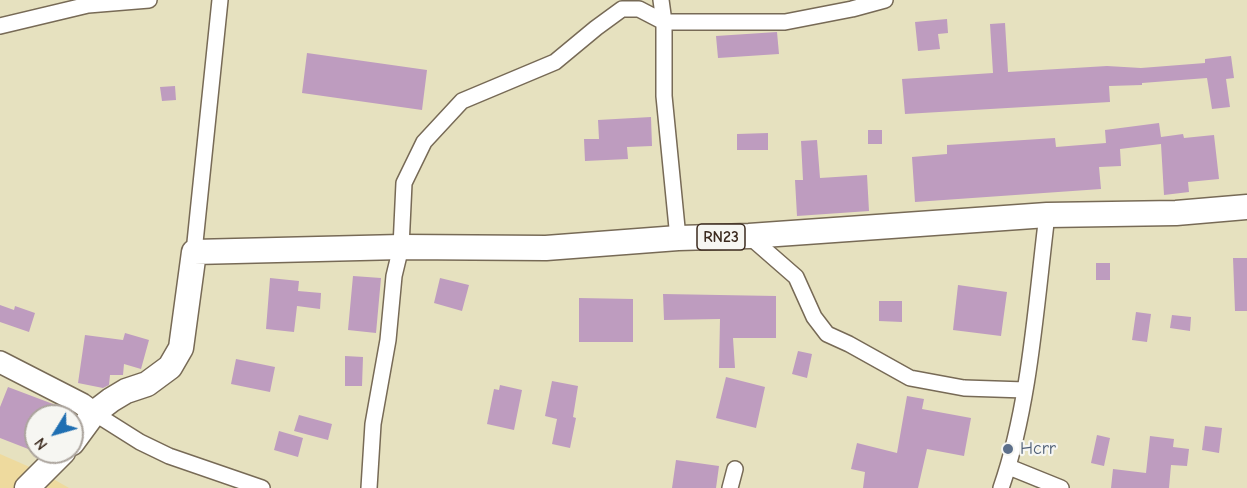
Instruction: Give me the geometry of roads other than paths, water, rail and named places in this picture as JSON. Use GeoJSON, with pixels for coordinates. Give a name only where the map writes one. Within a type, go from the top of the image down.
{"type":"FeatureCollection","features":[{"type":"Feature","properties":{"kind":"main road","name":"RN23"},"geometry":{"type":"LineString","coordinates":[[194,252],[401,247],[546,248],[1047,215],[1176,213],[1247,207]]}},
{"type":"Feature","properties":{"kind":"main road"},"geometry":{"type":"LineString","coordinates":[[84,427],[94,413],[111,400],[126,391],[147,384],[170,367],[181,348],[194,252]]}},
{"type":"Feature","properties":{"kind":"main road"},"geometry":{"type":"LineString","coordinates":[[0,362],[82,404],[94,413]]}},
{"type":"Feature","properties":{"kind":"main road"},"geometry":{"type":"LineString","coordinates":[[27,488],[51,464]]}},
{"type":"Feature","properties":{"kind":"street"},"geometry":{"type":"LineString","coordinates":[[0,26],[88,5],[150,0]]}},
{"type":"Feature","properties":{"kind":"street"},"geometry":{"type":"LineString","coordinates":[[194,252],[220,0]]}},
{"type":"Feature","properties":{"kind":"street"},"geometry":{"type":"LineString","coordinates":[[661,0],[664,22],[664,96],[678,238]]}},
{"type":"Feature","properties":{"kind":"street"},"geometry":{"type":"LineString","coordinates":[[369,488],[374,424],[388,340],[394,276],[401,247],[404,183],[424,142],[462,101],[555,62],[622,9],[639,9],[664,22],[785,22],[885,0]]}},
{"type":"Feature","properties":{"kind":"street"},"geometry":{"type":"LineString","coordinates":[[1001,488],[1009,467],[1025,390],[1047,215]]}},
{"type":"Feature","properties":{"kind":"street"},"geometry":{"type":"LineString","coordinates":[[749,236],[796,277],[814,317],[827,334],[910,378],[964,388],[1025,390]]}},
{"type":"Feature","properties":{"kind":"street"},"geometry":{"type":"LineString","coordinates":[[94,413],[140,442],[170,456],[262,488]]}},
{"type":"Feature","properties":{"kind":"street"},"geometry":{"type":"LineString","coordinates":[[1009,467],[1061,488]]}},
{"type":"Feature","properties":{"kind":"street"},"geometry":{"type":"LineString","coordinates":[[730,488],[735,469]]}},
{"type":"Feature","properties":{"kind":"place","name":"Hcrr"},"geometry":{"type":"Point","coordinates":[1008,449]}}]}
